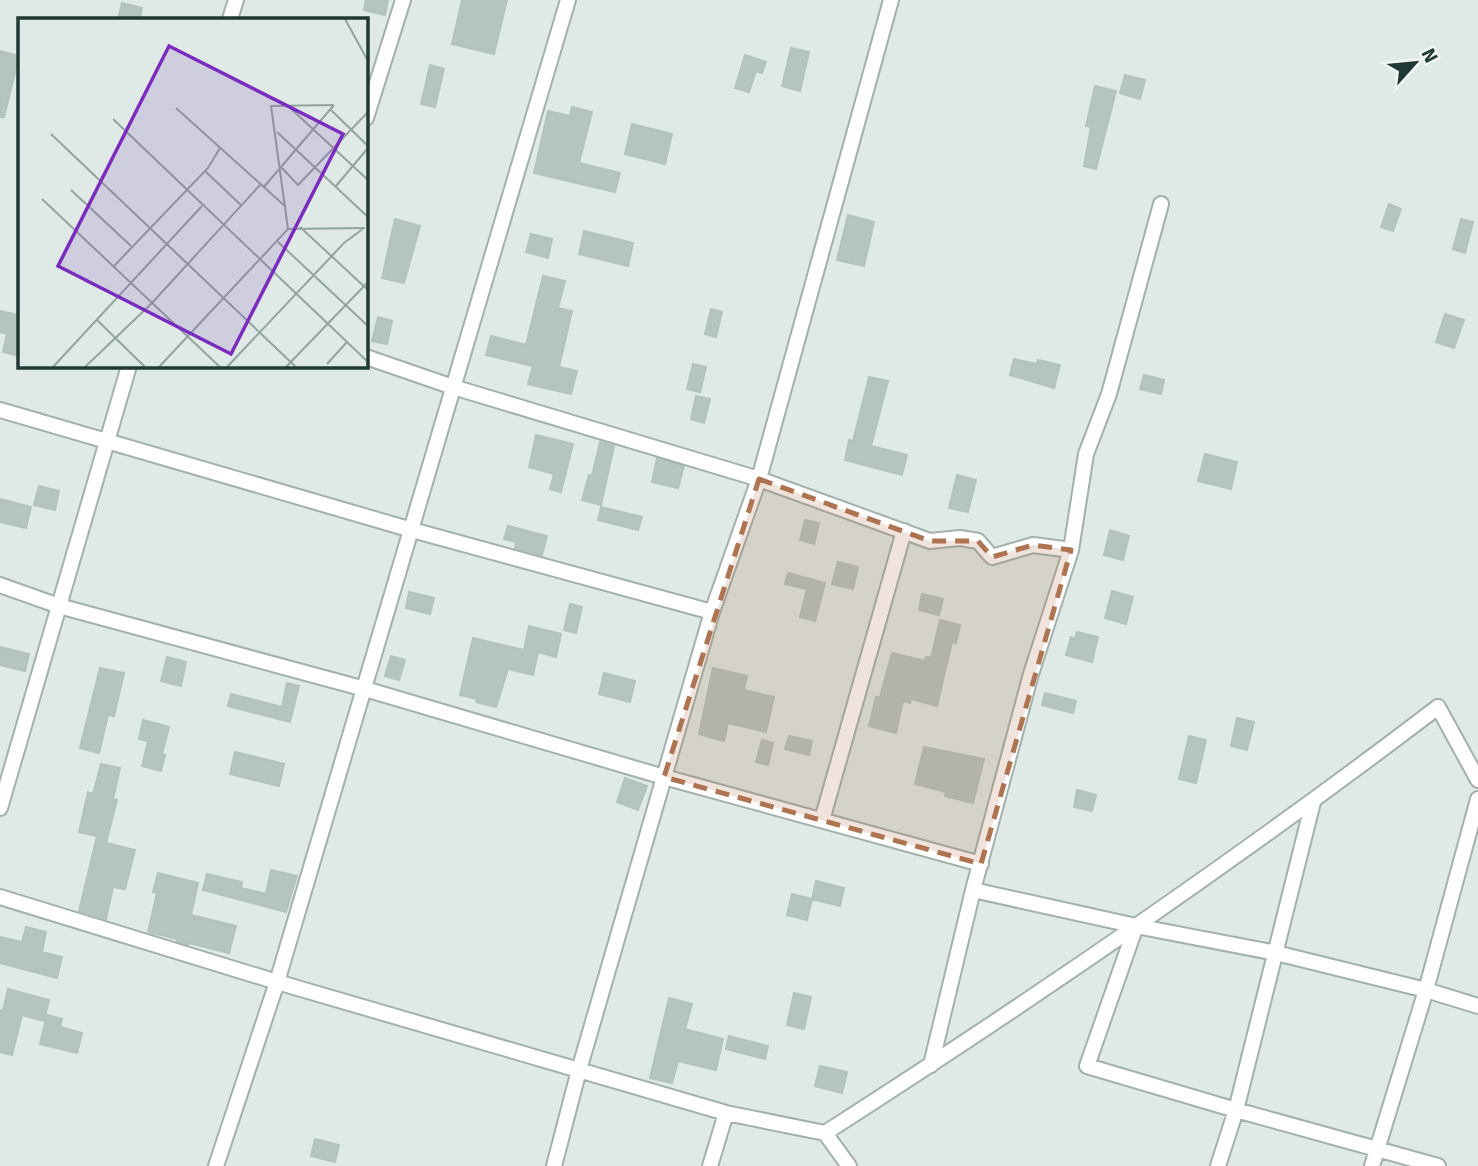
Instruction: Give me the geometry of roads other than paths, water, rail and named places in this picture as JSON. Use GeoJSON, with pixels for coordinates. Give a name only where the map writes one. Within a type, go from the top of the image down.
{"type":"FeatureCollection","features":[{"type":"Feature","properties":{"kind":"street"},"geometry":{"type":"LineString","coordinates":[[230,18],[236,0]]}},
{"type":"Feature","properties":{"kind":"street"},"geometry":{"type":"LineString","coordinates":[[368,112],[403,0]]}},
{"type":"Feature","properties":{"kind":"street"},"geometry":{"type":"LineString","coordinates":[[216,1166],[277,982],[568,0]]}},
{"type":"Feature","properties":{"kind":"street"},"geometry":{"type":"LineString","coordinates":[[554,1166],[579,1070],[712,612],[759,479],[891,0]]}},
{"type":"Feature","properties":{"kind":"street"},"geometry":{"type":"LineString","coordinates":[[931,1065],[973,890],[1031,674],[1071,550],[1086,454],[1109,394],[1161,204]]}},
{"type":"Feature","properties":{"kind":"street"},"geometry":{"type":"LineString","coordinates":[[368,358],[453,387],[759,479],[930,541],[960,538],[978,541],[992,557],[1033,545],[1071,550]]}},
{"type":"Feature","properties":{"kind":"street"},"geometry":{"type":"LineString","coordinates":[[0,808],[128,368]]}},
{"type":"Feature","properties":{"kind":"street"},"geometry":{"type":"LineString","coordinates":[[0,410],[108,439],[412,530],[712,612]]}},
{"type":"Feature","properties":{"kind":"street"},"geometry":{"type":"LineString","coordinates":[[822,820],[904,531]]}},
{"type":"Feature","properties":{"kind":"street"},"geometry":{"type":"LineString","coordinates":[[0,585],[59,606],[365,689],[664,777],[981,864]]}},
{"type":"Feature","properties":{"kind":"street"},"geometry":{"type":"LineString","coordinates":[[825,1133],[931,1065],[1136,926],[1313,802],[1438,707],[1478,780]]}},
{"type":"Feature","properties":{"kind":"street"},"geometry":{"type":"LineString","coordinates":[[1372,1166],[1426,990],[1478,799]]}},
{"type":"Feature","properties":{"kind":"street"},"geometry":{"type":"LineString","coordinates":[[1218,1166],[1236,1111],[1313,802]]}},
{"type":"Feature","properties":{"kind":"street"},"geometry":{"type":"LineString","coordinates":[[973,890],[1276,953],[1426,990],[1478,1006]]}},
{"type":"Feature","properties":{"kind":"street"},"geometry":{"type":"LineString","coordinates":[[0,897],[277,982],[726,1113],[825,1133],[849,1166]]}},
{"type":"Feature","properties":{"kind":"street"},"geometry":{"type":"LineString","coordinates":[[1136,926],[1087,1066],[1236,1111],[1438,1166]]}},
{"type":"Feature","properties":{"kind":"street"},"geometry":{"type":"LineString","coordinates":[[710,1166],[726,1113]]}}]}
